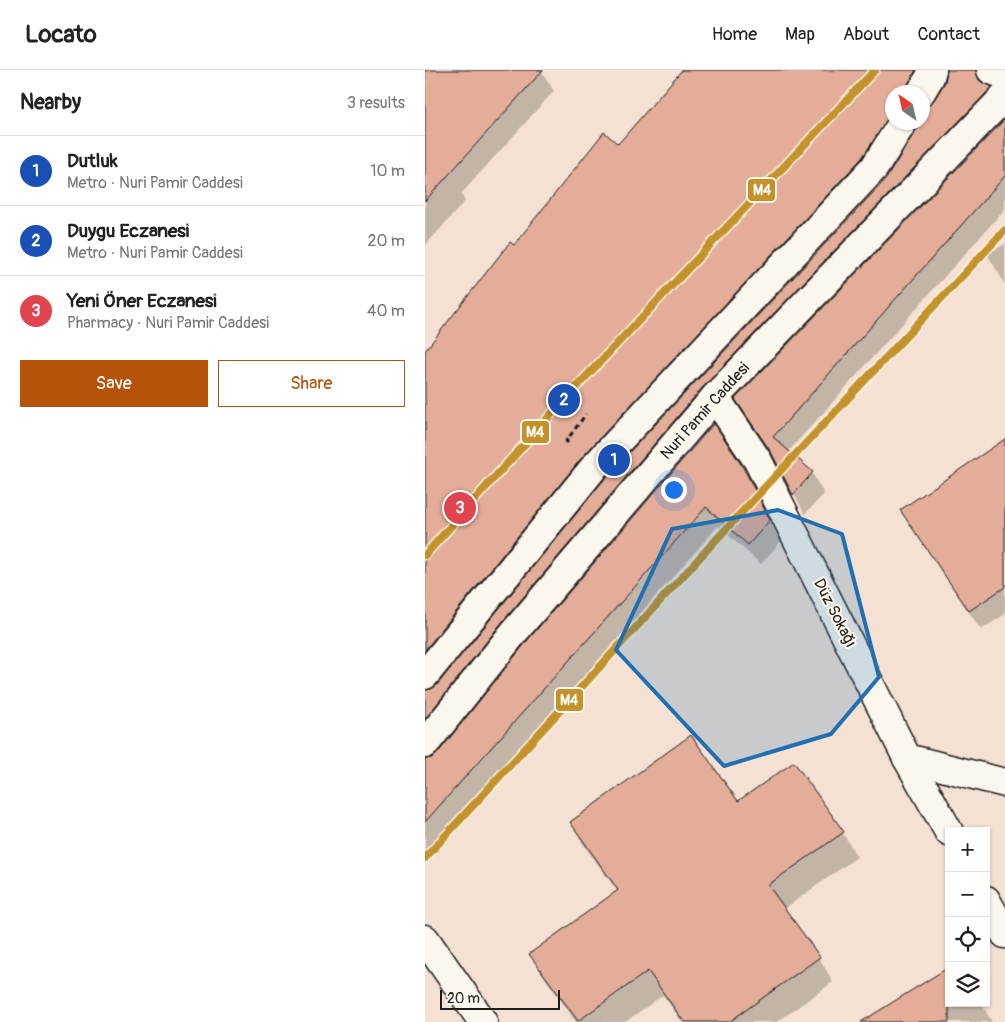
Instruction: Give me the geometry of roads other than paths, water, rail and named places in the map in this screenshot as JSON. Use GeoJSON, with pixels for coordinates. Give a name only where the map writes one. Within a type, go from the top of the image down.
{"type":"FeatureCollection","features":[{"type":"Feature","properties":{"kind":"main road"},"geometry":{"type":"LineString","coordinates":[[926,85],[932,70]]}},
{"type":"Feature","properties":{"kind":"main road"},"geometry":{"type":"LineString","coordinates":[[991,70],[1005,75]]}},
{"type":"Feature","properties":{"kind":"main road","name":"Nuri Pamir Caddesi"},"geometry":{"type":"LineString","coordinates":[[425,744],[515,631],[715,397],[1005,96]]}},
{"type":"Feature","properties":{"kind":"main road"},"geometry":{"type":"LineString","coordinates":[[425,676],[595,466],[875,168],[898,130]]}},
{"type":"Feature","properties":{"kind":"main road","name":"Düz Sokağı"},"geometry":{"type":"LineString","coordinates":[[715,397],[758,461],[907,758],[946,827]]}},
{"type":"Feature","properties":{"kind":"main road"},"geometry":{"type":"LineString","coordinates":[[907,758],[1005,783]]}},
{"type":"Feature","properties":{"kind":"main road"},"geometry":{"type":"LineString","coordinates":[[990,907],[1005,934]]}},
{"type":"Feature","properties":{"kind":"main road"},"geometry":{"type":"LineString","coordinates":[[425,939],[483,1022]]}},
{"type":"Feature","properties":{"kind":"place","name":"Duygu Eczanesi"},"geometry":{"type":"Point","coordinates":[564,400]}},
{"type":"Feature","properties":{"kind":"place","name":"Dutluk"},"geometry":{"type":"Point","coordinates":[614,460]}},
{"type":"Feature","properties":{"kind":"place","name":"Yeni Öner Eczanesi"},"geometry":{"type":"Point","coordinates":[460,508]}}]}
